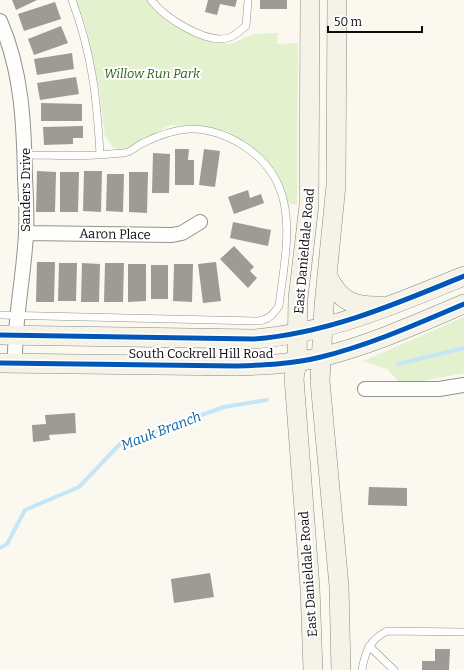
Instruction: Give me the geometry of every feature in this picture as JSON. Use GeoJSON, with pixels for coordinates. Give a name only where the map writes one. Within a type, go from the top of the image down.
{"type":"FeatureCollection","features":[{"type":"Feature","properties":{"kind":"main road","name":"East Danieldale Road"},"geometry":{"type":"LineString","coordinates":[[310,0],[309,205],[298,300],[297,362],[294,378],[310,588],[313,670]]}},
{"type":"Feature","properties":{"kind":"main road","name":"East Danieldale Road"},"geometry":{"type":"LineString","coordinates":[[337,0],[336,185],[320,381],[339,586],[341,670]]}},
{"type":"Feature","properties":{"kind":"main road","name":"South Cockrell Hill Road"},"geometry":{"type":"LineString","coordinates":[[7,335],[253,339],[279,337],[324,326],[390,306],[464,276]]}},
{"type":"Feature","properties":{"kind":"main road"},"geometry":{"type":"LineString","coordinates":[[328,277],[335,290],[343,298],[372,307],[390,306]]}},
{"type":"Feature","properties":{"kind":"main road","name":"South Cockrell Hill Road"},"geometry":{"type":"LineString","coordinates":[[7,363],[236,366],[297,362],[322,357],[409,328],[464,304]]}},
{"type":"Feature","properties":{"kind":"street","name":"Sanders Drive"},"geometry":{"type":"LineString","coordinates":[[0,20],[9,43],[18,80],[22,105],[25,155],[26,233],[16,316],[7,335],[7,363]]}},
{"type":"Feature","properties":{"kind":"street","name":"Aaron Place"},"geometry":{"type":"LineString","coordinates":[[26,233],[172,234],[182,233],[200,222]]}},
{"type":"Feature","properties":{"kind":"street"},"geometry":{"type":"LineString","coordinates":[[365,389],[439,389],[464,384]]}},
{"type":"Feature","properties":{"kind":"lane"},"geometry":{"type":"LineString","coordinates":[[72,0],[82,28],[91,64],[97,100],[100,155]]}},
{"type":"Feature","properties":{"kind":"lane"},"geometry":{"type":"LineString","coordinates":[[151,0],[157,8],[173,20],[195,32],[213,37],[227,38],[238,33],[246,26],[248,0]]}},
{"type":"Feature","properties":{"kind":"lane"},"geometry":{"type":"LineString","coordinates":[[0,316],[263,320],[273,315],[279,306],[288,228],[284,202],[280,188],[274,176],[251,150],[224,136],[206,131],[189,129],[158,136],[128,152],[100,155],[25,155]]}},
{"type":"Feature","properties":{"kind":"lane"},"geometry":{"type":"LineString","coordinates":[[362,670],[369,646],[376,637],[387,631],[464,632]]}},
{"type":"Feature","properties":{"kind":"lane"},"geometry":{"type":"LineString","coordinates":[[369,646],[394,670]]}},
{"type":"Feature","properties":{"kind":"green space","name":"Willow Run Park"},"geometry":{"type":"Polygon","coordinates":[[[76,0],[147,0],[190,32],[211,42],[230,44],[254,34],[278,33],[277,44],[298,43],[297,205],[288,203],[277,175],[259,154],[227,131],[197,126],[170,125],[126,150],[114,148],[105,137],[99,89],[92,53],[85,23],[76,0]]]}},
{"type":"Feature","properties":{"kind":"green space"},"geometry":{"type":"Polygon","coordinates":[[[464,317],[464,373],[402,385],[387,369],[363,361],[464,317]]]}},
{"type":"Feature","properties":{"kind":"building"},"geometry":{"type":"Polygon","coordinates":[[[12,0],[37,0],[16,10],[12,0]]]}},
{"type":"Feature","properties":{"kind":"building"},"geometry":{"type":"Polygon","coordinates":[[[208,0],[237,0],[235,7],[220,4],[217,15],[205,12],[208,0]]]}},
{"type":"Feature","properties":{"kind":"building"},"geometry":{"type":"Polygon","coordinates":[[[260,0],[287,0],[287,9],[260,9],[260,0]]]}},
{"type":"Feature","properties":{"kind":"building"},"geometry":{"type":"Polygon","coordinates":[[[55,2],[61,19],[24,31],[18,14],[55,2]]]}},
{"type":"Feature","properties":{"kind":"building"},"geometry":{"type":"Polygon","coordinates":[[[61,26],[68,43],[34,55],[28,39],[61,26]]]}},
{"type":"Feature","properties":{"kind":"building"},"geometry":{"type":"Polygon","coordinates":[[[72,53],[74,69],[37,75],[34,59],[72,53]]]}},
{"type":"Feature","properties":{"kind":"building"},"geometry":{"type":"Polygon","coordinates":[[[76,77],[79,94],[40,100],[37,83],[76,77]]]}},
{"type":"Feature","properties":{"kind":"building"},"geometry":{"type":"Polygon","coordinates":[[[41,103],[82,104],[82,121],[41,121],[41,103]]]}},
{"type":"Feature","properties":{"kind":"building"},"geometry":{"type":"Polygon","coordinates":[[[83,126],[83,138],[73,138],[73,144],[44,145],[43,127],[83,126]]]}},
{"type":"Feature","properties":{"kind":"building"},"geometry":{"type":"Polygon","coordinates":[[[175,149],[189,149],[188,160],[194,160],[194,185],[175,185],[175,149]]]}},
{"type":"Feature","properties":{"kind":"building"},"geometry":{"type":"Polygon","coordinates":[[[204,149],[220,151],[215,187],[199,185],[204,149]]]}},
{"type":"Feature","properties":{"kind":"building"},"geometry":{"type":"Polygon","coordinates":[[[153,153],[170,154],[169,193],[152,193],[153,153]]]}},
{"type":"Feature","properties":{"kind":"building"},"geometry":{"type":"Polygon","coordinates":[[[37,171],[56,172],[55,212],[36,212],[37,171]]]}},
{"type":"Feature","properties":{"kind":"building"},"geometry":{"type":"Polygon","coordinates":[[[84,171],[102,171],[101,212],[83,211],[84,171]]]}},
{"type":"Feature","properties":{"kind":"building"},"geometry":{"type":"Polygon","coordinates":[[[60,172],[79,172],[78,212],[60,212],[60,172]]]}},
{"type":"Feature","properties":{"kind":"building"},"geometry":{"type":"Polygon","coordinates":[[[129,172],[148,172],[147,213],[129,212],[129,172]]]}},
{"type":"Feature","properties":{"kind":"building"},"geometry":{"type":"Polygon","coordinates":[[[107,174],[124,174],[123,212],[106,211],[107,174]]]}},
{"type":"Feature","properties":{"kind":"building"},"geometry":{"type":"Polygon","coordinates":[[[248,190],[250,198],[261,194],[264,203],[234,214],[228,197],[248,190]]]}},
{"type":"Feature","properties":{"kind":"building"},"geometry":{"type":"Polygon","coordinates":[[[233,222],[271,230],[268,246],[230,238],[233,222]]]}},
{"type":"Feature","properties":{"kind":"building"},"geometry":{"type":"Polygon","coordinates":[[[234,246],[254,267],[250,271],[257,278],[248,288],[220,259],[234,246]]]}},
{"type":"Feature","properties":{"kind":"building"},"geometry":{"type":"Polygon","coordinates":[[[37,262],[55,262],[54,302],[36,302],[37,262]]]}},
{"type":"Feature","properties":{"kind":"building"},"geometry":{"type":"Polygon","coordinates":[[[216,262],[221,301],[203,303],[198,264],[216,262]]]}},
{"type":"Feature","properties":{"kind":"building"},"geometry":{"type":"Polygon","coordinates":[[[59,263],[77,263],[76,301],[58,301],[59,263]]]}},
{"type":"Feature","properties":{"kind":"building"},"geometry":{"type":"Polygon","coordinates":[[[82,263],[100,264],[99,302],[81,302],[82,263]]]}},
{"type":"Feature","properties":{"kind":"building"},"geometry":{"type":"Polygon","coordinates":[[[105,263],[124,263],[123,302],[104,302],[105,263]]]}},
{"type":"Feature","properties":{"kind":"building"},"geometry":{"type":"Polygon","coordinates":[[[128,264],[146,264],[146,301],[128,302],[128,264]]]}},
{"type":"Feature","properties":{"kind":"building"},"geometry":{"type":"Polygon","coordinates":[[[174,264],[193,264],[192,302],[173,301],[174,264]]]}},
{"type":"Feature","properties":{"kind":"building"},"geometry":{"type":"Polygon","coordinates":[[[151,265],[168,265],[168,299],[151,299],[151,265]]]}},
{"type":"Feature","properties":{"kind":"building"},"geometry":{"type":"Polygon","coordinates":[[[75,413],[76,433],[49,435],[50,440],[33,442],[32,425],[46,424],[45,415],[75,413]]]}},
{"type":"Feature","properties":{"kind":"building"},"geometry":{"type":"Polygon","coordinates":[[[369,487],[407,488],[407,506],[368,505],[369,487]]]}},
{"type":"Feature","properties":{"kind":"building"},"geometry":{"type":"Polygon","coordinates":[[[210,573],[214,597],[174,603],[171,579],[210,573]]]}},
{"type":"Feature","properties":{"kind":"building"},"geometry":{"type":"Polygon","coordinates":[[[435,649],[450,649],[449,670],[422,670],[422,661],[435,661],[435,649]]]}},
{"type":"Feature","properties":{"kind":"waterway","name":"Mauk Branch"},"geometry":{"type":"LineString","coordinates":[[398,364],[464,348]]}},
{"type":"Feature","properties":{"kind":"waterway","name":"Mauk Branch"},"geometry":{"type":"LineString","coordinates":[[0,548],[7,544],[25,510],[79,487],[120,444],[224,407],[267,400]]}},
{"type":"Feature","properties":{"kind":"cycle path"},"geometry":{"type":"LineString","coordinates":[[0,335],[253,339],[280,336],[307,331],[360,316],[387,307],[464,276]]}},
{"type":"Feature","properties":{"kind":"cycle path"},"geometry":{"type":"LineString","coordinates":[[0,363],[236,366],[289,363],[339,352],[393,334],[464,304]]}}]}
